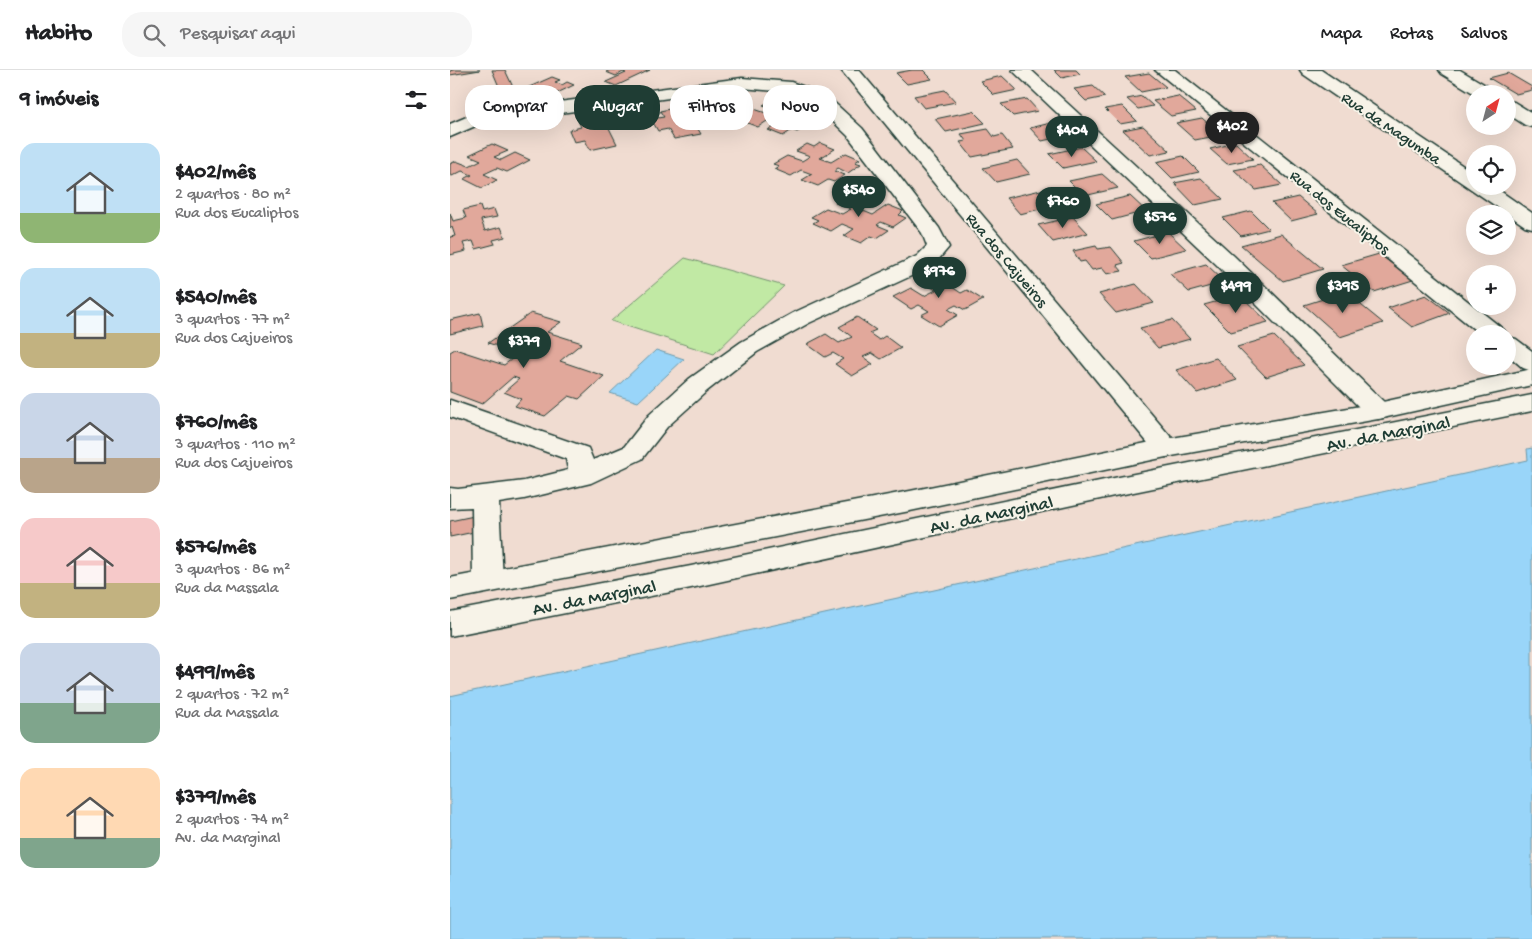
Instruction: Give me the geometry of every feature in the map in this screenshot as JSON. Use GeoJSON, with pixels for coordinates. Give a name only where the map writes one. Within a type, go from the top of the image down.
{"type":"FeatureCollection","features":[{"type":"Feature","properties":{"kind":"street","name":"Rua dos Cajueiros"},"geometry":{"type":"LineString","coordinates":[[850,70],[1166,448]]}},
{"type":"Feature","properties":{"kind":"street"},"geometry":{"type":"LineString","coordinates":[[1021,70],[1226,261],[1378,411]]}},
{"type":"Feature","properties":{"kind":"street","name":"Rua dos Eucaliptos"},"geometry":{"type":"LineString","coordinates":[[1164,70],[1484,325]]}},
{"type":"Feature","properties":{"kind":"street","name":"Rua da Magumba"},"geometry":{"type":"LineString","coordinates":[[1309,70],[1466,177]]}},
{"type":"Feature","properties":{"kind":"street"},"geometry":{"type":"LineString","coordinates":[[1448,70],[1473,85]]}},
{"type":"Feature","properties":{"kind":"street"},"geometry":{"type":"LineString","coordinates":[[450,131],[476,119],[676,90],[742,83],[791,87],[820,99],[855,132],[932,232],[938,247],[925,260],[801,318],[749,347],[698,385],[665,415],[633,453],[582,476],[524,490],[458,499],[450,498]]}},
{"type":"Feature","properties":{"kind":"street"},"geometry":{"type":"LineString","coordinates":[[1516,111],[1532,121]]}},
{"type":"Feature","properties":{"kind":"street"},"geometry":{"type":"LineString","coordinates":[[1492,195],[1532,222]]}},
{"type":"Feature","properties":{"kind":"street"},"geometry":{"type":"LineString","coordinates":[[1516,350],[1532,363]]}},
{"type":"Feature","properties":{"kind":"street","name":"Av. da Marginal"},"geometry":{"type":"LineString","coordinates":[[450,589],[910,501],[1166,448],[1378,411],[1532,377]]}},
{"type":"Feature","properties":{"kind":"street","name":"Av. da Marginal"},"geometry":{"type":"LineString","coordinates":[[450,624],[691,577],[1123,485],[1532,403]]}},
{"type":"Feature","properties":{"kind":"street"},"geometry":{"type":"LineString","coordinates":[[450,408],[579,454],[582,476]]}},
{"type":"Feature","properties":{"kind":"street"},"geometry":{"type":"LineString","coordinates":[[485,496],[488,581]]}},
{"type":"Feature","properties":{"kind":"green space"},"geometry":{"type":"Polygon","coordinates":[[[685,258],[784,286],[714,354],[611,321],[685,258]]]}},
{"type":"Feature","properties":{"kind":"water"},"geometry":{"type":"Polygon","coordinates":[[[656,350],[684,359],[638,402],[610,393],[656,350]]]}},
{"type":"Feature","properties":{"kind":"water"},"geometry":{"type":"Polygon","coordinates":[[[1532,448],[1532,939],[450,939],[450,696],[1528,460],[1527,449],[1532,448]]]}},
{"type":"Feature","properties":{"kind":"building"},"geometry":{"type":"Polygon","coordinates":[[[480,70],[450,75],[450,71],[480,70]]]}},
{"type":"Feature","properties":{"kind":"building"},"geometry":{"type":"Polygon","coordinates":[[[492,70],[505,70],[512,85],[498,85],[492,70]]]}},
{"type":"Feature","properties":{"kind":"building"},"geometry":{"type":"Polygon","coordinates":[[[610,70],[650,70],[618,85],[606,82],[626,73],[623,72],[616,76],[606,72],[610,70]]]}},
{"type":"Feature","properties":{"kind":"building"},"geometry":{"type":"Polygon","coordinates":[[[923,70],[932,79],[907,84],[896,73],[923,70]]]}},
{"type":"Feature","properties":{"kind":"building"},"geometry":{"type":"Polygon","coordinates":[[[1054,70],[1076,70],[1080,74],[1062,78],[1054,70]]]}},
{"type":"Feature","properties":{"kind":"building"},"geometry":{"type":"Polygon","coordinates":[[[1149,73],[1166,87],[1141,92],[1125,77],[1149,73]]]}},
{"type":"Feature","properties":{"kind":"building"},"geometry":{"type":"Polygon","coordinates":[[[1508,73],[1532,87],[1532,90],[1516,94],[1516,85],[1501,85],[1489,78],[1508,73]]]}},
{"type":"Feature","properties":{"kind":"building"},"geometry":{"type":"Polygon","coordinates":[[[1002,76],[1017,90],[994,95],[980,81],[1002,76]]]}},
{"type":"Feature","properties":{"kind":"building"},"geometry":{"type":"Polygon","coordinates":[[[552,77],[560,80],[555,82],[562,85],[534,85],[552,77]]]}},
{"type":"Feature","properties":{"kind":"building"},"geometry":{"type":"Polygon","coordinates":[[[567,82],[574,85],[564,90],[564,85],[562,85],[567,82]]]}},
{"type":"Feature","properties":{"kind":"building"},"geometry":{"type":"Polygon","coordinates":[[[1093,86],[1105,97],[1086,101],[1074,89],[1093,86]]]}},
{"type":"Feature","properties":{"kind":"building"},"geometry":{"type":"Polygon","coordinates":[[[945,90],[956,102],[924,108],[914,96],[945,90]]]}},
{"type":"Feature","properties":{"kind":"building"},"geometry":{"type":"Polygon","coordinates":[[[1142,96],[1153,106],[1138,109],[1127,99],[1142,96]]]}},
{"type":"Feature","properties":{"kind":"building"},"geometry":{"type":"Polygon","coordinates":[[[1178,96],[1196,111],[1171,116],[1153,101],[1178,96]]]}},
{"type":"Feature","properties":{"kind":"building"},"geometry":{"type":"Polygon","coordinates":[[[1027,99],[1038,111],[1013,116],[1001,104],[1027,99]]]}},
{"type":"Feature","properties":{"kind":"building"},"geometry":{"type":"Polygon","coordinates":[[[1122,106],[1137,121],[1120,124],[1105,109],[1122,106]]]}},
{"type":"Feature","properties":{"kind":"building"},"geometry":{"type":"Polygon","coordinates":[[[670,109],[670,130],[699,130],[701,134],[674,139],[668,129],[658,131],[660,130],[660,118],[664,117],[660,111],[670,109]]]}},
{"type":"Feature","properties":{"kind":"building"},"geometry":{"type":"Polygon","coordinates":[[[754,109],[763,112],[763,124],[758,127],[753,125],[754,109]]]}},
{"type":"Feature","properties":{"kind":"building"},"geometry":{"type":"Polygon","coordinates":[[[973,111],[985,123],[946,132],[935,119],[973,111]]]}},
{"type":"Feature","properties":{"kind":"building"},"geometry":{"type":"Polygon","coordinates":[[[1202,118],[1221,135],[1195,140],[1176,123],[1202,118]]]}},
{"type":"Feature","properties":{"kind":"building"},"geometry":{"type":"Polygon","coordinates":[[[1055,122],[1068,135],[1042,141],[1030,128],[1055,122]]]}},
{"type":"Feature","properties":{"kind":"building"},"geometry":{"type":"Polygon","coordinates":[[[1143,126],[1170,151],[1150,155],[1123,130],[1143,126]]]}},
{"type":"Feature","properties":{"kind":"building"},"geometry":{"type":"Polygon","coordinates":[[[988,129],[994,137],[1002,135],[1013,149],[972,157],[960,142],[966,141],[961,134],[988,129]]]}},
{"type":"Feature","properties":{"kind":"building"},"geometry":{"type":"Polygon","coordinates":[[[569,130],[610,130],[617,144],[590,150],[585,140],[574,142],[569,130]]]}},
{"type":"Feature","properties":{"kind":"building"},"geometry":{"type":"Polygon","coordinates":[[[768,130],[792,130],[783,136],[768,130]]]}},
{"type":"Feature","properties":{"kind":"building"},"geometry":{"type":"Polygon","coordinates":[[[820,143],[835,149],[820,158],[831,162],[846,153],[860,159],[855,162],[861,164],[848,173],[838,168],[834,171],[845,175],[834,182],[828,180],[818,186],[802,180],[812,174],[801,170],[791,176],[774,169],[779,166],[773,164],[787,156],[802,161],[810,156],[796,151],[807,144],[814,147],[820,143]]]}},
{"type":"Feature","properties":{"kind":"building"},"geometry":{"type":"Polygon","coordinates":[[[1236,143],[1253,159],[1227,164],[1210,149],[1236,143]]]}},
{"type":"Feature","properties":{"kind":"building"},"geometry":{"type":"Polygon","coordinates":[[[492,144],[508,151],[494,157],[501,160],[515,153],[530,160],[507,172],[497,168],[484,174],[497,180],[482,188],[464,179],[472,175],[462,171],[452,176],[450,175],[450,164],[456,161],[469,166],[481,160],[469,155],[492,144]]]}},
{"type":"Feature","properties":{"kind":"building"},"geometry":{"type":"Polygon","coordinates":[[[1081,147],[1096,161],[1063,168],[1049,154],[1081,147]]]}},
{"type":"Feature","properties":{"kind":"building"},"geometry":{"type":"Polygon","coordinates":[[[1183,156],[1199,172],[1172,178],[1156,162],[1183,156]]]}},
{"type":"Feature","properties":{"kind":"building"},"geometry":{"type":"Polygon","coordinates":[[[1017,160],[1030,174],[996,182],[983,168],[1017,160]]]}},
{"type":"Feature","properties":{"kind":"building"},"geometry":{"type":"Polygon","coordinates":[[[1260,165],[1282,185],[1256,190],[1234,170],[1260,165]]]}},
{"type":"Feature","properties":{"kind":"building"},"geometry":{"type":"Polygon","coordinates":[[[1102,174],[1118,188],[1084,196],[1069,181],[1102,174]]]}},
{"type":"Feature","properties":{"kind":"building"},"geometry":{"type":"Polygon","coordinates":[[[1201,178],[1223,199],[1195,205],[1174,183],[1201,178]]]}},
{"type":"Feature","properties":{"kind":"building"},"geometry":{"type":"Polygon","coordinates":[[[1041,190],[1056,205],[1020,214],[1006,198],[1041,190]]]}},
{"type":"Feature","properties":{"kind":"building"},"geometry":{"type":"Polygon","coordinates":[[[861,194],[877,200],[861,210],[873,215],[888,205],[903,211],[899,215],[906,218],[893,227],[881,222],[877,225],[889,230],[877,238],[871,236],[861,243],[844,236],[854,229],[842,224],[831,231],[813,223],[818,220],[811,217],[826,208],[842,214],[851,209],[835,203],[847,195],[854,198],[861,194]]]}},
{"type":"Feature","properties":{"kind":"building"},"geometry":{"type":"Polygon","coordinates":[[[1130,196],[1146,211],[1112,220],[1096,204],[1130,196]]]}},
{"type":"Feature","properties":{"kind":"building"},"geometry":{"type":"Polygon","coordinates":[[[1298,197],[1318,214],[1291,221],[1272,203],[1298,197]]]}},
{"type":"Feature","properties":{"kind":"building"},"geometry":{"type":"Polygon","coordinates":[[[480,206],[482,212],[494,209],[497,217],[481,220],[485,231],[501,227],[505,237],[493,240],[495,244],[476,249],[473,241],[463,243],[466,251],[450,255],[450,237],[455,236],[452,227],[450,228],[450,213],[453,221],[466,218],[463,210],[480,206]]]}},
{"type":"Feature","properties":{"kind":"building"},"geometry":{"type":"Polygon","coordinates":[[[1251,211],[1269,229],[1241,236],[1223,218],[1251,211]]]}},
{"type":"Feature","properties":{"kind":"building"},"geometry":{"type":"Polygon","coordinates":[[[1073,217],[1088,233],[1053,242],[1038,225],[1073,217]]]}},
{"type":"Feature","properties":{"kind":"building"},"geometry":{"type":"Polygon","coordinates":[[[1168,232],[1186,249],[1151,258],[1134,241],[1168,232]]]}},
{"type":"Feature","properties":{"kind":"building"},"geometry":{"type":"Polygon","coordinates":[[[1281,234],[1323,269],[1283,281],[1241,245],[1281,234]]]}},
{"type":"Feature","properties":{"kind":"building"},"geometry":{"type":"Polygon","coordinates":[[[1096,246],[1098,249],[1111,247],[1124,263],[1117,265],[1122,271],[1107,274],[1102,268],[1092,270],[1085,261],[1080,262],[1073,251],[1096,246]]]}},
{"type":"Feature","properties":{"kind":"building"},"geometry":{"type":"Polygon","coordinates":[[[1379,254],[1413,280],[1374,292],[1341,265],[1379,254]]]}},
{"type":"Feature","properties":{"kind":"building"},"geometry":{"type":"Polygon","coordinates":[[[1206,264],[1225,282],[1189,292],[1170,274],[1206,264]]]}},
{"type":"Feature","properties":{"kind":"building"},"geometry":{"type":"Polygon","coordinates":[[[939,273],[958,284],[952,287],[961,293],[967,290],[983,300],[965,310],[956,305],[948,309],[958,315],[939,326],[921,315],[929,311],[919,305],[911,309],[893,297],[911,288],[924,296],[936,290],[922,282],[939,273]]]}},
{"type":"Feature","properties":{"kind":"building"},"geometry":{"type":"Polygon","coordinates":[[[1136,284],[1154,303],[1116,313],[1099,294],[1136,284]]]}},
{"type":"Feature","properties":{"kind":"building"},"geometry":{"type":"Polygon","coordinates":[[[1345,292],[1383,323],[1340,337],[1304,305],[1345,292]]]}},
{"type":"Feature","properties":{"kind":"building"},"geometry":{"type":"Polygon","coordinates":[[[1240,295],[1268,322],[1231,332],[1204,305],[1240,295]]]}},
{"type":"Feature","properties":{"kind":"building"},"geometry":{"type":"Polygon","coordinates":[[[1426,295],[1450,313],[1412,327],[1388,308],[1426,295]]]}},
{"type":"Feature","properties":{"kind":"building"},"geometry":{"type":"Polygon","coordinates":[[[480,313],[483,326],[450,334],[450,320],[480,313]]]}},
{"type":"Feature","properties":{"kind":"building"},"geometry":{"type":"Polygon","coordinates":[[[531,313],[561,322],[547,332],[582,343],[560,361],[604,376],[579,399],[569,396],[545,416],[515,406],[521,399],[504,392],[519,379],[513,377],[482,404],[450,392],[450,352],[455,349],[504,365],[520,353],[488,343],[531,313]]]}},
{"type":"Feature","properties":{"kind":"building"},"geometry":{"type":"Polygon","coordinates":[[[857,317],[876,330],[869,333],[879,340],[885,336],[901,348],[881,359],[872,353],[863,357],[873,364],[852,376],[835,364],[843,359],[833,353],[825,357],[807,344],[826,334],[839,343],[852,337],[839,327],[857,317]]]}},
{"type":"Feature","properties":{"kind":"building"},"geometry":{"type":"Polygon","coordinates":[[[1172,320],[1190,339],[1158,348],[1140,328],[1172,320]]]}},
{"type":"Feature","properties":{"kind":"building"},"geometry":{"type":"Polygon","coordinates":[[[1274,336],[1304,365],[1266,377],[1237,347],[1274,336]]]}},
{"type":"Feature","properties":{"kind":"building"},"geometry":{"type":"Polygon","coordinates":[[[1216,358],[1237,380],[1197,393],[1176,370],[1216,358]]]}},
{"type":"Feature","properties":{"kind":"building"},"geometry":{"type":"Polygon","coordinates":[[[474,516],[474,532],[450,537],[450,521],[474,516]]]}}]}
